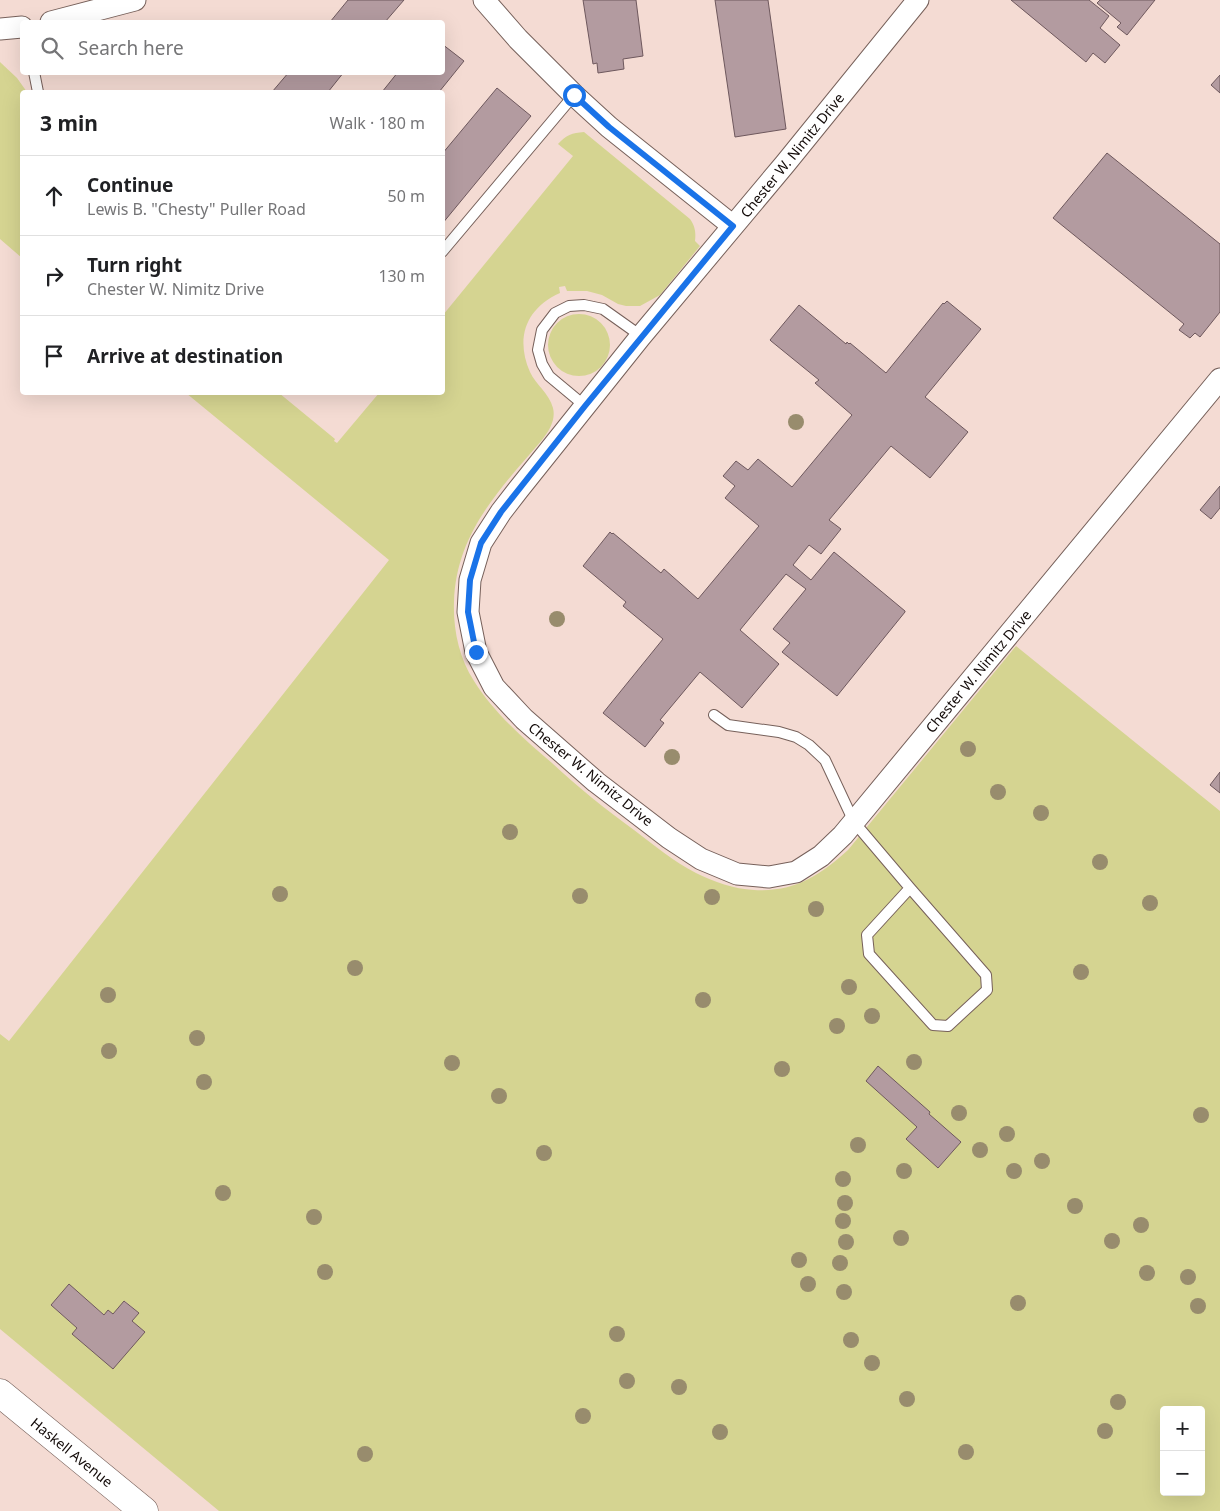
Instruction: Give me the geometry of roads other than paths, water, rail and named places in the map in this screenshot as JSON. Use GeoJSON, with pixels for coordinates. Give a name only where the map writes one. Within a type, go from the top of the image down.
{"type":"FeatureCollection","features":[{"type":"Feature","properties":{"kind":"main road","name":"Haskell Avenue"},"geometry":{"type":"LineString","coordinates":[[0,1393],[144,1511]]}},
{"type":"Feature","properties":{"kind":"street"},"geometry":{"type":"LineString","coordinates":[[59,20],[135,0]]}},
{"type":"Feature","properties":{"kind":"street"},"geometry":{"type":"LineString","coordinates":[[484,0],[518,39],[609,127],[733,226]]}},
{"type":"Feature","properties":{"kind":"street","name":"Chester W. Nimitz Drive"},"geometry":{"type":"LineString","coordinates":[[918,0],[641,336],[512,497],[481,543],[470,580],[468,612],[476,652],[494,687],[524,719],[596,782],[669,838],[701,859],[737,874],[769,877],[796,872],[821,856],[854,822],[1220,379]]}},
{"type":"Feature","properties":{"kind":"street"},"geometry":{"type":"LineString","coordinates":[[0,29],[20,27]]}},
{"type":"Feature","properties":{"kind":"lane"},"geometry":{"type":"LineString","coordinates":[[35,75],[38,90]]}},
{"type":"Feature","properties":{"kind":"lane"},"geometry":{"type":"LineString","coordinates":[[445,248],[574,95]]}},
{"type":"Feature","properties":{"kind":"lane"},"geometry":{"type":"LineString","coordinates":[[585,406],[549,376],[542,364],[538,350],[542,330],[555,313],[569,306],[584,304],[603,309],[641,336]]}},
{"type":"Feature","properties":{"kind":"lane"},"geometry":{"type":"LineString","coordinates":[[714,715],[728,725],[779,732],[796,737],[809,745],[825,760],[854,822],[986,974],[987,990],[948,1026],[933,1026],[869,954],[867,935],[910,888]]}}]}
